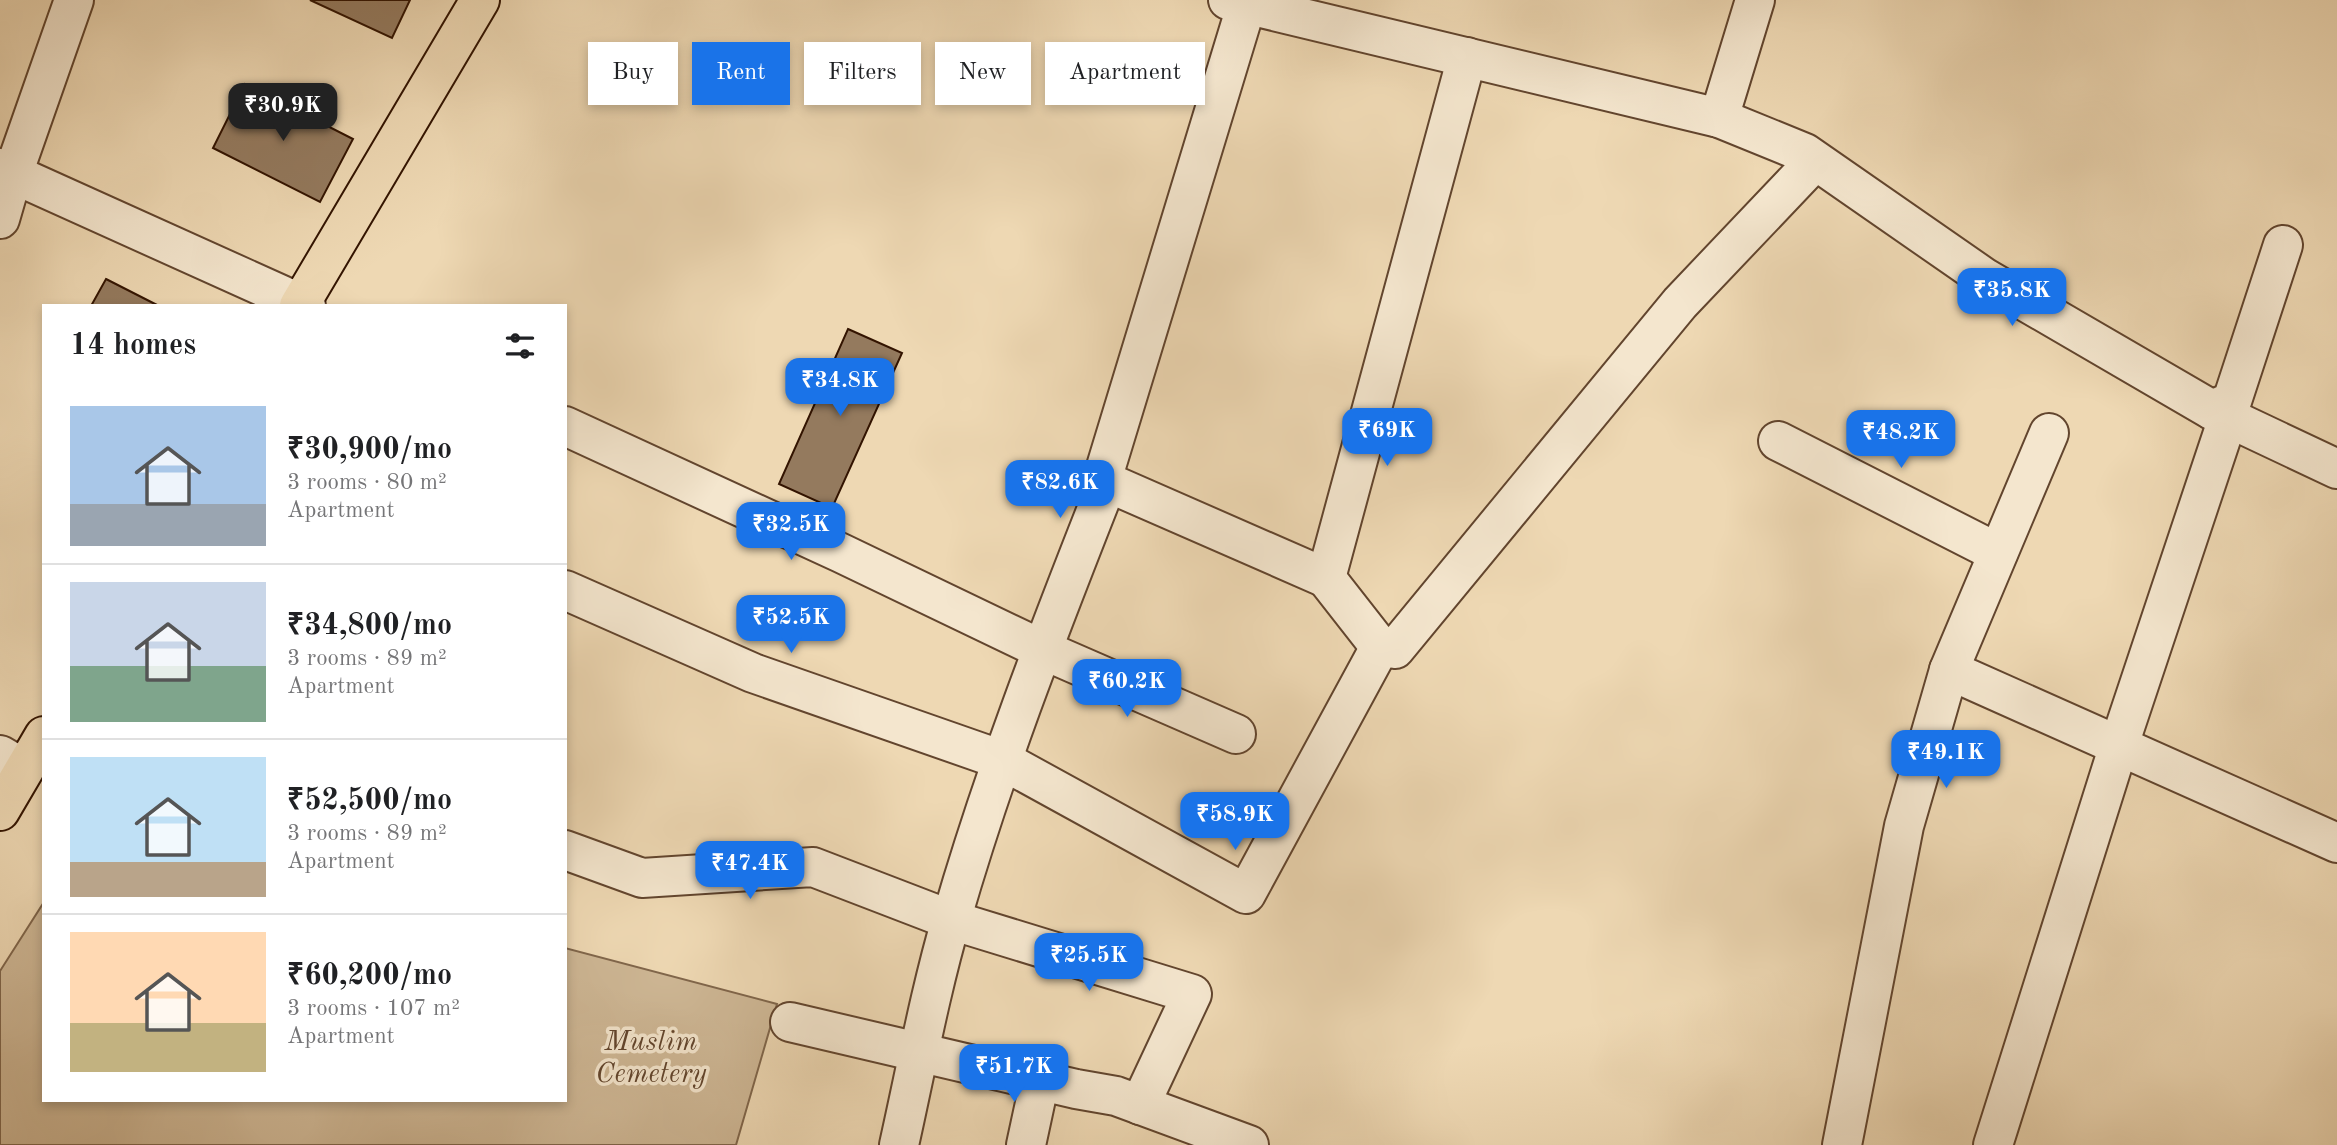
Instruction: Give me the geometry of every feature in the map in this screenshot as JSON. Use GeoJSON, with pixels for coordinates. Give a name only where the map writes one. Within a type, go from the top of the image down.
{"type":"FeatureCollection","features":[{"type":"Feature","properties":{"kind":"main road"},"geometry":{"type":"LineString","coordinates":[[302,304],[480,0]]}},
{"type":"Feature","properties":{"kind":"main road"},"geometry":{"type":"LineString","coordinates":[[0,811],[12,762],[42,738]]}},
{"type":"Feature","properties":{"kind":"street"},"geometry":{"type":"LineString","coordinates":[[0,219],[7,171],[74,0]]}},
{"type":"Feature","properties":{"kind":"street"},"geometry":{"type":"LineString","coordinates":[[1719,118],[1755,0]]}},
{"type":"Feature","properties":{"kind":"street"},"geometry":{"type":"LineString","coordinates":[[899,1145],[951,920],[1041,649],[1100,501],[1102,480],[1241,2],[1719,118],[1805,153],[1985,278],[2220,414],[2337,469]]}},
{"type":"Feature","properties":{"kind":"street"},"geometry":{"type":"LineString","coordinates":[[1326,578],[1468,57]]}},
{"type":"Feature","properties":{"kind":"street"},"geometry":{"type":"LineString","coordinates":[[1102,480],[1326,578],[1380,647],[1395,649],[1680,303],[1815,161]]}},
{"type":"Feature","properties":{"kind":"street"},"geometry":{"type":"LineString","coordinates":[[7,171],[299,304]]}},
{"type":"Feature","properties":{"kind":"street"},"geometry":{"type":"LineString","coordinates":[[1993,1145],[2220,414],[2232,401],[2283,244]]}},
{"type":"Feature","properties":{"kind":"street"},"geometry":{"type":"LineString","coordinates":[[567,427],[1041,649],[1236,734]]}},
{"type":"Feature","properties":{"kind":"street"},"geometry":{"type":"LineString","coordinates":[[1842,1145],[1904,826],[1949,670],[2049,433]]}},
{"type":"Feature","properties":{"kind":"street"},"geometry":{"type":"LineString","coordinates":[[1778,441],[1998,552]]}},
{"type":"Feature","properties":{"kind":"street"},"geometry":{"type":"LineString","coordinates":[[567,591],[753,673],[1002,760],[1246,894],[1380,647]]}},
{"type":"Feature","properties":{"kind":"street"},"geometry":{"type":"LineString","coordinates":[[1949,670],[2337,843]]}},
{"type":"Feature","properties":{"kind":"street"},"geometry":{"type":"LineString","coordinates":[[567,851],[642,878],[813,867],[951,920],[1192,994],[1139,1105]]}},
{"type":"Feature","properties":{"kind":"street"},"geometry":{"type":"LineString","coordinates":[[790,1022],[1076,1090],[1116,1096],[1249,1145]]}},
{"type":"Feature","properties":{"kind":"street"},"geometry":{"type":"LineString","coordinates":[[1026,1145],[1040,1080]]}},
{"type":"Feature","properties":{"kind":"green space","name":"Muslim Cemetery"},"geometry":{"type":"Polygon","coordinates":[[[42,905],[42,1102],[567,1102],[567,949],[777,1004],[736,1145],[0,1145],[0,971],[42,905]]]}},
{"type":"Feature","properties":{"kind":"building"},"geometry":{"type":"Polygon","coordinates":[[[310,0],[410,0],[392,38],[310,0]]]}},
{"type":"Feature","properties":{"kind":"building"},"geometry":{"type":"Polygon","coordinates":[[[245,84],[353,139],[320,202],[213,148],[245,84]]]}},
{"type":"Feature","properties":{"kind":"building"},"geometry":{"type":"Polygon","coordinates":[[[106,279],[155,304],[92,304],[106,279]]]}},
{"type":"Feature","properties":{"kind":"building"},"geometry":{"type":"Polygon","coordinates":[[[848,329],[902,353],[832,508],[779,484],[848,329]]]}}]}
